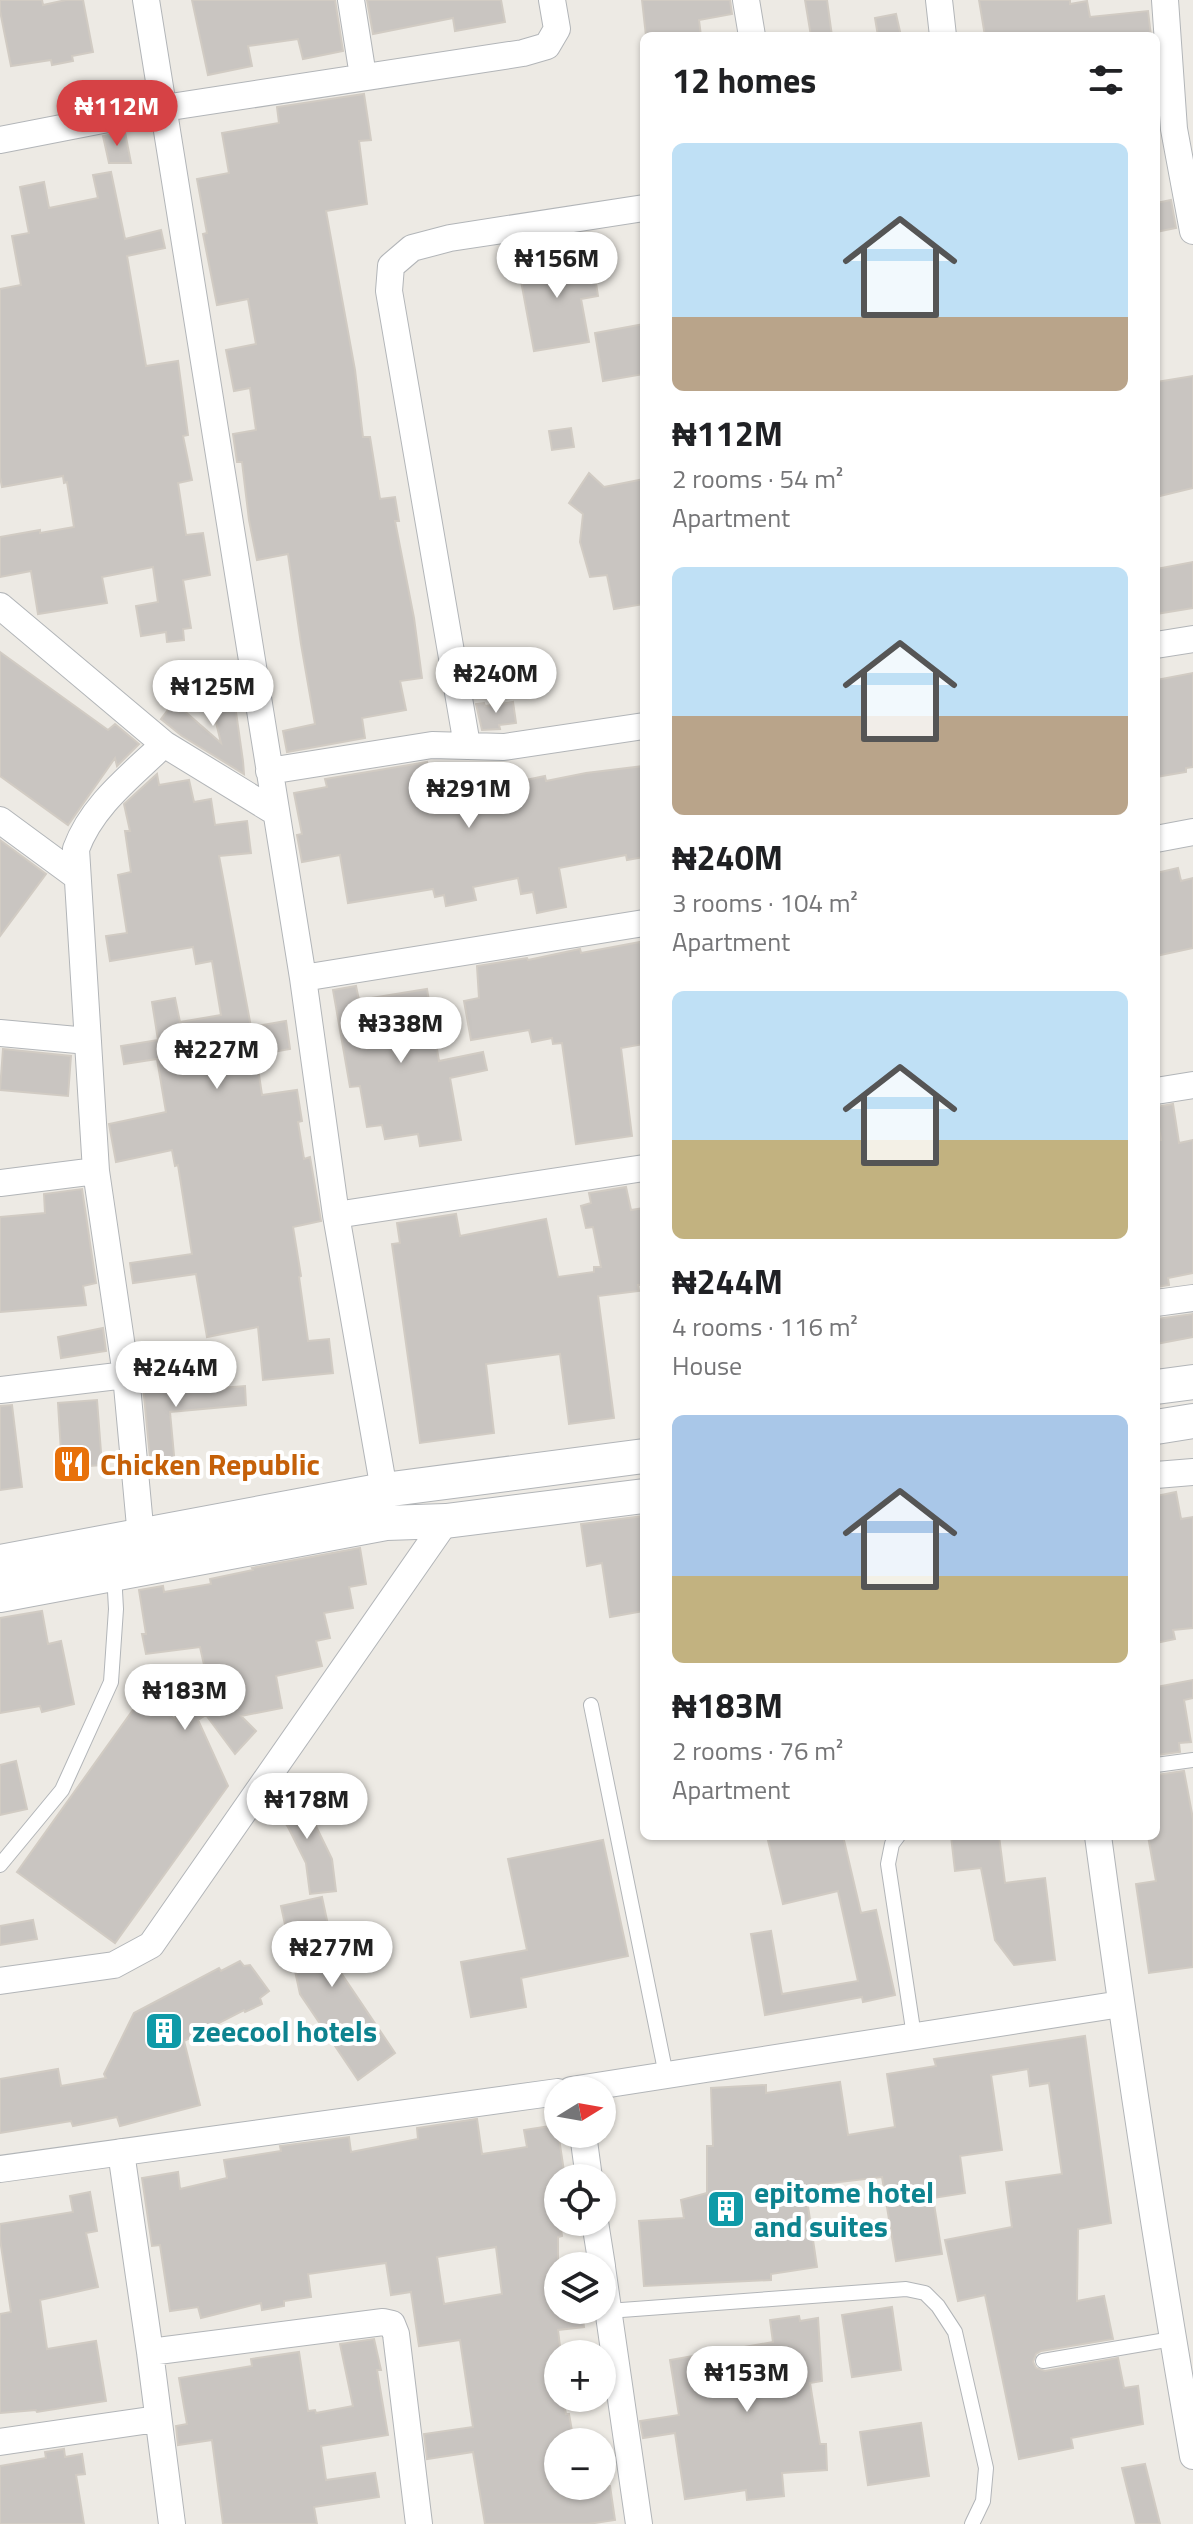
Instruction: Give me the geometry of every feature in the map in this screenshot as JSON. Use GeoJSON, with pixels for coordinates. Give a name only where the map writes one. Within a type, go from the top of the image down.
{"type":"FeatureCollection","features":[{"type":"Feature","properties":{"kind":"street"},"geometry":{"type":"LineString","coordinates":[[146,0],[303,978],[336,1215],[384,1490]]}},
{"type":"Feature","properties":{"kind":"street"},"geometry":{"type":"LineString","coordinates":[[351,0],[363,76]]}},
{"type":"Feature","properties":{"kind":"street"},"geometry":{"type":"LineString","coordinates":[[0,140],[164,108],[523,53],[547,46],[557,29],[552,0]]}},
{"type":"Feature","properties":{"kind":"street"},"geometry":{"type":"LineString","coordinates":[[746,0],[751,32]]}},
{"type":"Feature","properties":{"kind":"street"},"geometry":{"type":"LineString","coordinates":[[939,0],[943,32]]}},
{"type":"Feature","properties":{"kind":"street"},"geometry":{"type":"LineString","coordinates":[[1165,0],[1165,130],[1193,231]]}},
{"type":"Feature","properties":{"kind":"street"},"geometry":{"type":"LineString","coordinates":[[467,745],[389,291],[391,266],[412,248],[450,238],[640,209]]}},
{"type":"Feature","properties":{"kind":"street"},"geometry":{"type":"LineString","coordinates":[[0,606],[164,744],[275,812]]}},
{"type":"Feature","properties":{"kind":"street"},"geometry":{"type":"LineString","coordinates":[[1160,644],[1193,639]]}},
{"type":"Feature","properties":{"kind":"street"},"geometry":{"type":"LineString","coordinates":[[269,771],[432,745],[504,747],[640,727]]}},
{"type":"Feature","properties":{"kind":"street"},"geometry":{"type":"LineString","coordinates":[[141,1537],[126,1375],[96,1171],[76,849],[82,830],[94,812],[164,744]]}},
{"type":"Feature","properties":{"kind":"street"},"geometry":{"type":"LineString","coordinates":[[0,820],[76,876]]}},
{"type":"Feature","properties":{"kind":"street"},"geometry":{"type":"LineString","coordinates":[[1160,838],[1193,832]]}},
{"type":"Feature","properties":{"kind":"street"},"geometry":{"type":"LineString","coordinates":[[303,978],[640,924]]}},
{"type":"Feature","properties":{"kind":"street"},"geometry":{"type":"LineString","coordinates":[[0,1033],[88,1041]]}},
{"type":"Feature","properties":{"kind":"street"},"geometry":{"type":"LineString","coordinates":[[1160,1090],[1193,1085]]}},
{"type":"Feature","properties":{"kind":"street"},"geometry":{"type":"LineString","coordinates":[[336,1215],[640,1169]]}},
{"type":"Feature","properties":{"kind":"street"},"geometry":{"type":"LineString","coordinates":[[0,1183],[96,1171]]}},
{"type":"Feature","properties":{"kind":"street"},"geometry":{"type":"LineString","coordinates":[[1160,1302],[1193,1298]]}},
{"type":"Feature","properties":{"kind":"street"},"geometry":{"type":"LineString","coordinates":[[0,1390],[126,1375]]}},
{"type":"Feature","properties":{"kind":"street"},"geometry":{"type":"LineString","coordinates":[[1160,1386],[1193,1382]]}},
{"type":"Feature","properties":{"kind":"street"},"geometry":{"type":"LineString","coordinates":[[1160,1426],[1193,1421]]}},
{"type":"Feature","properties":{"kind":"street"},"geometry":{"type":"LineString","coordinates":[[0,1562],[384,1490],[640,1457]]}},
{"type":"Feature","properties":{"kind":"street"},"geometry":{"type":"LineString","coordinates":[[1160,1475],[1193,1472]]}},
{"type":"Feature","properties":{"kind":"street"},"geometry":{"type":"LineString","coordinates":[[0,1595],[386,1523],[446,1521],[640,1497]]}},
{"type":"Feature","properties":{"kind":"street"},"geometry":{"type":"LineString","coordinates":[[0,1981],[114,1965],[151,1945],[446,1521]]}},
{"type":"Feature","properties":{"kind":"street"},"geometry":{"type":"LineString","coordinates":[[1099,1840],[1172,2339],[1193,2456]]}},
{"type":"Feature","properties":{"kind":"street"},"geometry":{"type":"LineString","coordinates":[[616,2083],[1121,2004]]}},
{"type":"Feature","properties":{"kind":"street"},"geometry":{"type":"LineString","coordinates":[[0,2169],[544,2094]]}},
{"type":"Feature","properties":{"kind":"street"},"geometry":{"type":"LineString","coordinates":[[121,2152],[172,2524]]}},
{"type":"Feature","properties":{"kind":"street"},"geometry":{"type":"LineString","coordinates":[[150,2352],[383,2322],[392,2324],[396,2334],[419,2524]]}},
{"type":"Feature","properties":{"kind":"street"},"geometry":{"type":"LineString","coordinates":[[610,2324],[639,2524]]}},
{"type":"Feature","properties":{"kind":"street"},"geometry":{"type":"LineString","coordinates":[[0,2442],[157,2419]]}},
{"type":"Feature","properties":{"kind":"lane"},"geometry":{"type":"LineString","coordinates":[[0,1865],[62,1790],[111,1682],[116,1609],[114,1572]]}},
{"type":"Feature","properties":{"kind":"lane"},"geometry":{"type":"LineString","coordinates":[[591,1705],[666,2075]]}},
{"type":"Feature","properties":{"kind":"lane"},"geometry":{"type":"LineString","coordinates":[[1160,1764],[1193,1760]]}},
{"type":"Feature","properties":{"kind":"lane"},"geometry":{"type":"LineString","coordinates":[[895,1840],[888,1864],[914,2036]]}},
{"type":"Feature","properties":{"kind":"lane"},"geometry":{"type":"LineString","coordinates":[[616,2310],[906,2289],[925,2293],[955,2332],[986,2468],[983,2501],[972,2524]]}},
{"type":"Feature","properties":{"kind":"lane"},"geometry":{"type":"LineString","coordinates":[[1043,2361],[1172,2339]]}},
{"type":"Feature","properties":{"kind":"building"},"geometry":{"type":"Polygon","coordinates":[[[0,0],[42,0],[43,5],[83,0],[93,52],[72,56],[73,61],[52,65],[51,60],[11,66],[0,0]]]}},
{"type":"Feature","properties":{"kind":"building"},"geometry":{"type":"Polygon","coordinates":[[[192,0],[335,0],[343,51],[303,59],[298,39],[248,46],[252,66],[208,75],[192,0]]]}},
{"type":"Feature","properties":{"kind":"building"},"geometry":{"type":"Polygon","coordinates":[[[367,0],[501,0],[505,22],[455,31],[453,18],[373,34],[367,0]]]}},
{"type":"Feature","properties":{"kind":"building"},"geometry":{"type":"Polygon","coordinates":[[[642,0],[730,0],[732,14],[699,20],[700,32],[646,32],[642,0]]]}},
{"type":"Feature","properties":{"kind":"building"},"geometry":{"type":"Polygon","coordinates":[[[805,0],[827,0],[831,32],[810,32],[805,0]]]}},
{"type":"Feature","properties":{"kind":"building"},"geometry":{"type":"Polygon","coordinates":[[[979,0],[1070,0],[1070,4],[1087,1],[1090,17],[1148,11],[1151,32],[984,32],[979,0]]]}},
{"type":"Feature","properties":{"kind":"building"},"geometry":{"type":"Polygon","coordinates":[[[896,14],[900,32],[877,32],[875,18],[896,14]]]}},
{"type":"Feature","properties":{"kind":"building"},"geometry":{"type":"Polygon","coordinates":[[[364,94],[371,140],[359,141],[367,204],[326,211],[355,370],[363,437],[370,437],[380,499],[395,497],[399,521],[395,521],[422,678],[400,681],[406,710],[362,718],[365,738],[287,752],[283,731],[315,724],[288,554],[257,560],[242,462],[237,462],[233,434],[256,430],[250,388],[234,391],[226,350],[256,344],[248,299],[217,305],[203,234],[207,233],[197,179],[229,173],[222,133],[279,123],[277,107],[364,94]]]}},
{"type":"Feature","properties":{"kind":"building"},"geometry":{"type":"Polygon","coordinates":[[[125,132],[131,163],[109,163],[103,136],[125,132]]]}},
{"type":"Feature","properties":{"kind":"building"},"geometry":{"type":"Polygon","coordinates":[[[111,172],[125,239],[161,230],[165,248],[127,256],[146,366],[178,361],[188,435],[183,436],[192,480],[178,483],[186,535],[203,533],[210,575],[183,580],[191,628],[183,629],[184,640],[167,642],[166,632],[141,636],[136,606],[158,602],[153,567],[102,577],[107,603],[38,614],[31,571],[0,577],[0,537],[74,527],[67,482],[64,483],[63,476],[2,487],[0,477],[0,289],[21,285],[12,236],[29,233],[20,187],[44,182],[49,208],[98,198],[93,175],[111,172]]]}},
{"type":"Feature","properties":{"kind":"building"},"geometry":{"type":"Polygon","coordinates":[[[1171,200],[1176,228],[1160,231],[1160,202],[1171,200]]]}},
{"type":"Feature","properties":{"kind":"building"},"geometry":{"type":"Polygon","coordinates":[[[563,249],[565,259],[575,257],[578,273],[594,270],[598,296],[581,299],[589,342],[534,351],[519,270],[533,267],[531,256],[563,249]]]}},
{"type":"Feature","properties":{"kind":"building"},"geometry":{"type":"Polygon","coordinates":[[[640,325],[640,375],[603,381],[595,333],[640,325]]]}},
{"type":"Feature","properties":{"kind":"building"},"geometry":{"type":"Polygon","coordinates":[[[1193,376],[1193,488],[1160,496],[1160,381],[1193,376]]]}},
{"type":"Feature","properties":{"kind":"building"},"geometry":{"type":"Polygon","coordinates":[[[571,428],[574,447],[552,450],[549,431],[571,428]]]}},
{"type":"Feature","properties":{"kind":"building"},"geometry":{"type":"Polygon","coordinates":[[[589,473],[604,487],[640,480],[640,605],[614,609],[607,575],[590,577],[580,542],[583,514],[569,503],[589,473]]]}},
{"type":"Feature","properties":{"kind":"building"},"geometry":{"type":"Polygon","coordinates":[[[1193,562],[1193,608],[1160,613],[1160,568],[1193,562]]]}},
{"type":"Feature","properties":{"kind":"building"},"geometry":{"type":"Polygon","coordinates":[[[0,652],[108,730],[115,724],[139,744],[117,766],[115,758],[68,825],[0,776],[0,652]]]}},
{"type":"Feature","properties":{"kind":"building"},"geometry":{"type":"Polygon","coordinates":[[[1193,673],[1193,767],[1186,768],[1186,772],[1160,776],[1160,679],[1193,673]]]}},
{"type":"Feature","properties":{"kind":"building"},"geometry":{"type":"Polygon","coordinates":[[[232,684],[244,774],[182,736],[161,719],[174,702],[221,743],[208,689],[232,684]]]}},
{"type":"Feature","properties":{"kind":"building"},"geometry":{"type":"Polygon","coordinates":[[[513,702],[516,723],[499,725],[500,729],[482,730],[476,704],[484,703],[485,706],[513,702]]]}},
{"type":"Feature","properties":{"kind":"building"},"geometry":{"type":"Polygon","coordinates":[[[427,762],[429,773],[473,767],[478,790],[545,776],[546,781],[640,766],[640,858],[627,860],[626,855],[559,868],[566,907],[537,913],[533,892],[521,894],[518,878],[473,887],[476,900],[446,906],[444,895],[435,897],[433,889],[348,903],[340,855],[302,862],[297,835],[302,834],[294,793],[327,787],[325,779],[427,762]]]}},
{"type":"Feature","properties":{"kind":"building"},"geometry":{"type":"Polygon","coordinates":[[[157,774],[159,785],[189,780],[194,802],[211,799],[215,825],[247,821],[251,853],[219,856],[251,1027],[286,1021],[290,1049],[256,1055],[262,1095],[297,1090],[304,1159],[310,1157],[321,1221],[293,1227],[299,1277],[308,1341],[329,1339],[333,1373],[263,1380],[258,1327],[207,1337],[196,1274],[133,1283],[130,1263],[192,1254],[178,1165],[175,1166],[172,1150],[116,1162],[109,1124],[166,1112],[157,1059],[124,1064],[121,1046],[158,1040],[152,1002],[175,998],[180,1022],[221,1015],[212,961],[196,964],[193,947],[110,961],[106,936],[127,933],[118,875],[131,872],[125,831],[130,831],[124,804],[157,774]]]}},
{"type":"Feature","properties":{"kind":"building"},"geometry":{"type":"Polygon","coordinates":[[[0,840],[46,874],[0,936],[0,840]]]}},
{"type":"Feature","properties":{"kind":"building"},"geometry":{"type":"Polygon","coordinates":[[[1178,868],[1181,881],[1193,878],[1193,948],[1160,955],[1160,872],[1178,868]]]}},
{"type":"Feature","properties":{"kind":"building"},"geometry":{"type":"Polygon","coordinates":[[[640,942],[640,1045],[621,1048],[632,1136],[576,1144],[562,1043],[553,1044],[552,1038],[532,1042],[529,1030],[471,1040],[464,1001],[479,998],[477,966],[580,949],[581,953],[640,942]]]}},
{"type":"Feature","properties":{"kind":"building"},"geometry":{"type":"Polygon","coordinates":[[[356,986],[359,1000],[427,989],[439,1061],[483,1052],[487,1070],[450,1078],[461,1140],[420,1146],[418,1134],[385,1139],[382,1125],[367,1127],[360,1086],[350,1087],[333,990],[356,986]]]}},
{"type":"Feature","properties":{"kind":"building"},"geometry":{"type":"Polygon","coordinates":[[[3,1049],[71,1056],[68,1096],[0,1090],[3,1049]]]}},
{"type":"Feature","properties":{"kind":"building"},"geometry":{"type":"Polygon","coordinates":[[[1173,1104],[1179,1143],[1193,1140],[1193,1273],[1168,1278],[1169,1285],[1160,1286],[1161,1140],[1160,1106],[1173,1104]]]}},
{"type":"Feature","properties":{"kind":"building"},"geometry":{"type":"Polygon","coordinates":[[[626,1187],[631,1210],[640,1209],[639,1291],[598,1296],[614,1418],[569,1424],[560,1354],[486,1364],[494,1433],[420,1443],[392,1244],[400,1243],[397,1223],[456,1214],[460,1236],[546,1219],[558,1277],[594,1272],[594,1267],[601,1267],[593,1227],[586,1228],[581,1206],[591,1203],[589,1193],[626,1187]]]}},
{"type":"Feature","properties":{"kind":"building"},"geometry":{"type":"Polygon","coordinates":[[[82,1189],[96,1283],[83,1286],[86,1305],[0,1312],[0,1217],[45,1213],[44,1194],[82,1189]]]}},
{"type":"Feature","properties":{"kind":"building"},"geometry":{"type":"Polygon","coordinates":[[[1193,1314],[1193,1337],[1160,1343],[1160,1318],[1193,1314]]]}},
{"type":"Feature","properties":{"kind":"building"},"geometry":{"type":"Polygon","coordinates":[[[103,1328],[106,1351],[61,1358],[58,1337],[103,1328]]]}},
{"type":"Feature","properties":{"kind":"building"},"geometry":{"type":"Polygon","coordinates":[[[165,1362],[168,1392],[245,1386],[246,1405],[170,1412],[175,1466],[151,1468],[141,1365],[165,1362]]]}},
{"type":"Feature","properties":{"kind":"building"},"geometry":{"type":"Polygon","coordinates":[[[97,1400],[102,1465],[62,1468],[58,1403],[97,1400]]]}},
{"type":"Feature","properties":{"kind":"building"},"geometry":{"type":"Polygon","coordinates":[[[12,1405],[22,1487],[0,1490],[0,1406],[12,1405]]]}},
{"type":"Feature","properties":{"kind":"building"},"geometry":{"type":"Polygon","coordinates":[[[1176,1492],[1181,1519],[1193,1517],[1193,1628],[1173,1630],[1175,1639],[1160,1642],[1160,1495],[1176,1492]]]}},
{"type":"Feature","properties":{"kind":"building"},"geometry":{"type":"Polygon","coordinates":[[[640,1517],[640,1612],[610,1617],[602,1563],[587,1566],[581,1524],[640,1517]]]}},
{"type":"Feature","properties":{"kind":"building"},"geometry":{"type":"Polygon","coordinates":[[[360,1548],[366,1584],[349,1587],[353,1608],[324,1613],[330,1638],[316,1641],[322,1666],[276,1676],[282,1708],[241,1716],[256,1731],[235,1754],[206,1715],[198,1720],[228,1786],[115,1943],[17,1872],[143,1696],[176,1720],[174,1699],[211,1696],[200,1647],[146,1654],[139,1590],[163,1586],[164,1592],[211,1584],[210,1579],[252,1568],[360,1548]]]}},
{"type":"Feature","properties":{"kind":"building"},"geometry":{"type":"Polygon","coordinates":[[[42,1611],[48,1644],[61,1641],[74,1704],[42,1712],[40,1706],[0,1713],[0,1618],[42,1611]]]}},
{"type":"Feature","properties":{"kind":"building"},"geometry":{"type":"Polygon","coordinates":[[[1193,1680],[1193,1698],[1184,1700],[1191,1742],[1179,1743],[1180,1752],[1160,1754],[1160,1686],[1193,1680]]]}},
{"type":"Feature","properties":{"kind":"building"},"geometry":{"type":"Polygon","coordinates":[[[16,1761],[27,1809],[0,1815],[0,1765],[16,1761]]]}},
{"type":"Feature","properties":{"kind":"building"},"geometry":{"type":"Polygon","coordinates":[[[1184,1771],[1193,1819],[1193,1967],[1149,1973],[1136,1884],[1156,1881],[1149,1840],[1160,1840],[1160,1774],[1184,1771]]]}},
{"type":"Feature","properties":{"kind":"building"},"geometry":{"type":"Polygon","coordinates":[[[292,1787],[314,1817],[332,1859],[336,1891],[310,1894],[306,1863],[288,1827],[271,1803],[292,1787]]]}},
{"type":"Feature","properties":{"kind":"building"},"geometry":{"type":"Polygon","coordinates":[[[603,1840],[628,1956],[521,1978],[526,2007],[471,2017],[461,1962],[527,1950],[508,1859],[603,1840]]]}},
{"type":"Feature","properties":{"kind":"building"},"geometry":{"type":"Polygon","coordinates":[[[768,1840],[844,1840],[861,1913],[876,1910],[895,1995],[863,2002],[862,1997],[765,2015],[751,1934],[771,1931],[782,1994],[858,1981],[838,1891],[783,1904],[768,1840]]]}},
{"type":"Feature","properties":{"kind":"building"},"geometry":{"type":"Polygon","coordinates":[[[951,1840],[1000,1840],[1005,1883],[1045,1878],[1055,1960],[1014,1965],[995,1940],[981,1868],[955,1871],[951,1840]]]}},
{"type":"Feature","properties":{"kind":"building"},"geometry":{"type":"Polygon","coordinates":[[[322,1897],[337,1967],[395,2053],[358,2080],[300,1994],[281,1906],[322,1897]]]}},
{"type":"Feature","properties":{"kind":"building"},"geometry":{"type":"Polygon","coordinates":[[[33,1920],[37,1939],[0,1945],[0,1926],[33,1920]]]}},
{"type":"Feature","properties":{"kind":"building"},"geometry":{"type":"Polygon","coordinates":[[[240,1961],[244,1966],[250,1965],[269,1991],[260,1998],[262,2004],[184,2041],[200,2105],[120,2126],[117,2117],[73,2126],[71,2121],[0,2133],[0,2079],[58,2069],[61,2086],[106,2078],[104,2074],[134,2013],[219,1968],[221,1971],[240,1961]]]}},
{"type":"Feature","properties":{"kind":"building"},"geometry":{"type":"Polygon","coordinates":[[[1085,2036],[1111,2223],[1078,2229],[1077,2301],[1104,2296],[1113,2339],[1041,2351],[1033,2362],[1036,2368],[1045,2371],[1118,2358],[1124,2388],[1138,2386],[1143,2424],[1071,2438],[1073,2448],[1019,2459],[985,2295],[958,2301],[945,2240],[1012,2227],[1006,2182],[1062,2174],[1049,2083],[1030,2086],[1028,2069],[991,2075],[1002,2150],[960,2156],[965,2193],[933,2198],[942,2254],[896,2261],[882,2177],[805,2186],[817,2267],[771,2274],[771,2280],[644,2286],[639,2221],[684,2218],[681,2200],[707,2193],[707,2146],[713,2146],[711,2088],[766,2085],[766,2093],[840,2082],[848,2135],[895,2127],[887,2074],[936,2066],[934,2059],[1085,2036]]]}},
{"type":"Feature","properties":{"kind":"building"},"geometry":{"type":"Polygon","coordinates":[[[477,2119],[482,2154],[527,2147],[524,2130],[544,2127],[544,2148],[560,2148],[563,2164],[544,2164],[544,2236],[562,2236],[558,2237],[558,2252],[544,2252],[544,2324],[584,2324],[584,2327],[558,2330],[559,2340],[544,2340],[544,2412],[566,2412],[569,2414],[572,2428],[544,2428],[544,2500],[612,2500],[615,2520],[588,2524],[485,2524],[473,2452],[427,2459],[424,2434],[473,2427],[460,2340],[419,2346],[411,2292],[391,2295],[386,2263],[308,2274],[311,2297],[284,2301],[284,2306],[262,2310],[261,2303],[201,2318],[198,2307],[170,2311],[160,2245],[152,2246],[142,2178],[178,2172],[180,2189],[227,2178],[224,2160],[281,2151],[280,2146],[349,2137],[351,2152],[418,2139],[417,2128],[477,2119]],[[496,2247],[437,2257],[444,2304],[502,2294],[496,2247]]]}},
{"type":"Feature","properties":{"kind":"building"},"geometry":{"type":"Polygon","coordinates":[[[90,2192],[97,2231],[86,2233],[98,2287],[40,2300],[47,2349],[96,2341],[106,2401],[37,2412],[0,2413],[0,2314],[11,2312],[0,2224],[73,2212],[70,2196],[90,2192]]]}},
{"type":"Feature","properties":{"kind":"building"},"geometry":{"type":"Polygon","coordinates":[[[892,2307],[901,2370],[852,2377],[842,2315],[892,2307]]]}},
{"type":"Feature","properties":{"kind":"building"},"geometry":{"type":"Polygon","coordinates":[[[799,2316],[800,2321],[818,2318],[822,2381],[810,2383],[820,2444],[826,2444],[827,2470],[782,2473],[784,2496],[747,2500],[746,2490],[685,2499],[675,2433],[643,2438],[640,2421],[679,2415],[670,2360],[773,2342],[770,2320],[799,2316]]]}},
{"type":"Feature","properties":{"kind":"building"},"geometry":{"type":"Polygon","coordinates":[[[374,2339],[381,2370],[377,2370],[388,2435],[321,2446],[326,2480],[375,2473],[379,2497],[314,2507],[317,2524],[223,2524],[212,2440],[178,2445],[176,2426],[187,2424],[179,2378],[252,2366],[251,2359],[299,2352],[308,2411],[315,2410],[316,2413],[353,2406],[340,2344],[374,2339]]]}},
{"type":"Feature","properties":{"kind":"building"},"geometry":{"type":"Polygon","coordinates":[[[921,2423],[929,2476],[868,2485],[860,2432],[921,2423]]]}},
{"type":"Feature","properties":{"kind":"building"},"geometry":{"type":"Polygon","coordinates":[[[64,2449],[65,2457],[82,2454],[85,2474],[76,2475],[84,2524],[0,2524],[0,2466],[46,2458],[45,2452],[64,2449]]]}},
{"type":"Feature","properties":{"kind":"building"},"geometry":{"type":"Polygon","coordinates":[[[1145,2464],[1160,2524],[1136,2524],[1122,2468],[1145,2464]]]}},
{"type":"Feature","properties":{"kind":"place","name":"Chicken Republic"},"geometry":{"type":"Point","coordinates":[72,1464]}},
{"type":"Feature","properties":{"kind":"place","name":"zeecool hotels"},"geometry":{"type":"Point","coordinates":[164,2031]}},
{"type":"Feature","properties":{"kind":"place","name":"epitome hotel and suites"},"geometry":{"type":"Point","coordinates":[726,2209]}}]}
